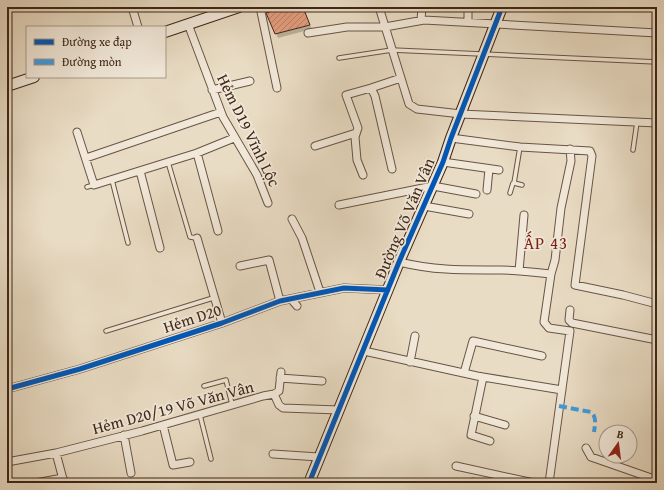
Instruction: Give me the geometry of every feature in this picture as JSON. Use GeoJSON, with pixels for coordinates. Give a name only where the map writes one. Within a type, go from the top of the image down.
{"type":"FeatureCollection","features":[{"type":"Feature","properties":{"kind":"street"},"geometry":{"type":"LineString","coordinates":[[132,7],[138,26]]}},
{"type":"Feature","properties":{"kind":"street"},"geometry":{"type":"LineString","coordinates":[[166,32],[239,7]]}},
{"type":"Feature","properties":{"kind":"street"},"geometry":{"type":"LineString","coordinates":[[260,7],[277,88]]}},
{"type":"Feature","properties":{"kind":"street"},"geometry":{"type":"LineString","coordinates":[[379,7],[409,104],[417,109],[461,114],[657,123]]}},
{"type":"Feature","properties":{"kind":"street"},"geometry":{"type":"LineString","coordinates":[[421,20],[422,7]]}},
{"type":"Feature","properties":{"kind":"street"},"geometry":{"type":"LineString","coordinates":[[468,7],[468,22]]}},
{"type":"Feature","properties":{"kind":"street","name":"Đường Võ Văn Vân"},"geometry":{"type":"LineString","coordinates":[[309,483],[388,290],[443,162],[502,7]]}},
{"type":"Feature","properties":{"kind":"street"},"geometry":{"type":"LineString","coordinates":[[308,33],[347,27],[385,27],[421,20],[657,33]]}},
{"type":"Feature","properties":{"kind":"street","name":"Hẻm D19 Vĩnh Lộc"},"geometry":{"type":"LineString","coordinates":[[188,24],[221,112],[234,138],[257,175],[268,203]]}},
{"type":"Feature","properties":{"kind":"street"},"geometry":{"type":"LineString","coordinates":[[7,86],[31,78]]}},
{"type":"Feature","properties":{"kind":"street"},"geometry":{"type":"LineString","coordinates":[[363,175],[357,160],[356,132],[358,128],[346,95],[401,78]]}},
{"type":"Feature","properties":{"kind":"street"},"geometry":{"type":"LineString","coordinates":[[212,90],[250,81]]}},
{"type":"Feature","properties":{"kind":"street"},"geometry":{"type":"LineString","coordinates":[[371,88],[375,96],[392,169]]}},
{"type":"Feature","properties":{"kind":"street"},"geometry":{"type":"LineString","coordinates":[[86,158],[221,112]]}},
{"type":"Feature","properties":{"kind":"street"},"geometry":{"type":"LineString","coordinates":[[77,132],[86,158],[90,186],[197,153],[234,138]]}},
{"type":"Feature","properties":{"kind":"street"},"geometry":{"type":"LineString","coordinates":[[316,146],[356,132]]}},
{"type":"Feature","properties":{"kind":"street"},"geometry":{"type":"LineString","coordinates":[[451,138],[520,147],[590,151],[592,156],[575,286],[623,295],[657,304]]}},
{"type":"Feature","properties":{"kind":"street"},"geometry":{"type":"LineString","coordinates":[[549,483],[570,330],[549,328],[544,322],[551,274],[555,260],[561,208],[571,161],[570,149]]}},
{"type":"Feature","properties":{"kind":"street"},"geometry":{"type":"LineString","coordinates":[[197,153],[218,232]]}},
{"type":"Feature","properties":{"kind":"street"},"geometry":{"type":"LineString","coordinates":[[443,162],[499,170]]}},
{"type":"Feature","properties":{"kind":"street"},"geometry":{"type":"LineString","coordinates":[[487,190],[489,169]]}},
{"type":"Feature","properties":{"kind":"street"},"geometry":{"type":"LineString","coordinates":[[140,171],[160,248]]}},
{"type":"Feature","properties":{"kind":"street"},"geometry":{"type":"LineString","coordinates":[[339,205],[433,186],[476,194]]}},
{"type":"Feature","properties":{"kind":"street"},"geometry":{"type":"LineString","coordinates":[[424,206],[469,214]]}},
{"type":"Feature","properties":{"kind":"street"},"geometry":{"type":"LineString","coordinates":[[518,271],[524,215]]}},
{"type":"Feature","properties":{"kind":"street"},"geometry":{"type":"LineString","coordinates":[[292,218],[302,238],[320,292]]}},
{"type":"Feature","properties":{"kind":"street"},"geometry":{"type":"LineString","coordinates":[[197,238],[213,298],[222,323]]}},
{"type":"Feature","properties":{"kind":"street"},"geometry":{"type":"LineString","coordinates":[[240,266],[269,260],[280,301]]}},
{"type":"Feature","properties":{"kind":"street"},"geometry":{"type":"LineString","coordinates":[[400,262],[422,267],[456,271],[518,271],[551,274]]}},
{"type":"Feature","properties":{"kind":"street","name":"Hẻm D20"},"geometry":{"type":"LineString","coordinates":[[7,389],[80,369],[222,323],[280,301],[294,302],[320,292],[344,288],[388,290]]}},
{"type":"Feature","properties":{"kind":"street"},"geometry":{"type":"LineString","coordinates":[[570,310],[569,320],[572,323],[657,340]]}},
{"type":"Feature","properties":{"kind":"street"},"geometry":{"type":"LineString","coordinates":[[410,362],[415,336]]}},
{"type":"Feature","properties":{"kind":"street"},"geometry":{"type":"LineString","coordinates":[[464,373],[473,340],[542,356]]}},
{"type":"Feature","properties":{"kind":"street"},"geometry":{"type":"LineString","coordinates":[[364,351],[483,377],[562,390]]}},
{"type":"Feature","properties":{"kind":"street"},"geometry":{"type":"LineString","coordinates":[[274,394],[279,390],[280,375],[322,381]]}},
{"type":"Feature","properties":{"kind":"street"},"geometry":{"type":"LineString","coordinates":[[483,377],[471,435],[490,441]]}},
{"type":"Feature","properties":{"kind":"street","name":"Hẻm D20/19 Võ Văn Vân"},"geometry":{"type":"LineString","coordinates":[[7,462],[56,453],[274,394],[279,405],[283,408],[339,410]]}},
{"type":"Feature","properties":{"kind":"street"},"geometry":{"type":"LineString","coordinates":[[474,416],[505,425]]}},
{"type":"Feature","properties":{"kind":"street"},"geometry":{"type":"LineString","coordinates":[[163,425],[173,465],[190,462]]}},
{"type":"Feature","properties":{"kind":"street"},"geometry":{"type":"LineString","coordinates":[[124,435],[132,473]]}},
{"type":"Feature","properties":{"kind":"street"},"geometry":{"type":"LineString","coordinates":[[586,448],[591,457],[657,480]]}},
{"type":"Feature","properties":{"kind":"street"},"geometry":{"type":"LineString","coordinates":[[35,483],[64,480],[56,453]]}},
{"type":"Feature","properties":{"kind":"street"},"geometry":{"type":"LineString","coordinates":[[273,454],[319,457]]}},
{"type":"Feature","properties":{"kind":"street"},"geometry":{"type":"LineString","coordinates":[[456,466],[534,483]]}},
{"type":"Feature","properties":{"kind":"lane"},"geometry":{"type":"LineString","coordinates":[[339,58],[392,50],[657,62]]}},
{"type":"Feature","properties":{"kind":"lane"},"geometry":{"type":"LineString","coordinates":[[633,150],[637,122]]}},
{"type":"Feature","properties":{"kind":"lane"},"geometry":{"type":"LineString","coordinates":[[510,193],[514,183],[520,147]]}},
{"type":"Feature","properties":{"kind":"lane"},"geometry":{"type":"LineString","coordinates":[[168,162],[190,237],[197,238]]}},
{"type":"Feature","properties":{"kind":"lane"},"geometry":{"type":"LineString","coordinates":[[112,180],[128,243]]}},
{"type":"Feature","properties":{"kind":"lane"},"geometry":{"type":"LineString","coordinates":[[514,183],[522,185]]}},
{"type":"Feature","properties":{"kind":"lane"},"geometry":{"type":"LineString","coordinates":[[106,331],[213,298]]}},
{"type":"Feature","properties":{"kind":"lane"},"geometry":{"type":"LineString","coordinates":[[204,386],[226,380],[232,406]]}},
{"type":"Feature","properties":{"kind":"lane"},"geometry":{"type":"LineString","coordinates":[[200,415],[212,459]]}},
{"type":"Feature","properties":{"kind":"building"},"geometry":{"type":"Polygon","coordinates":[[[284,7],[303,7],[310,25],[275,34],[266,13],[284,7]]]}},
{"type":"Feature","properties":{"kind":"marked path"},"geometry":{"type":"LineString","coordinates":[[559,406],[591,412],[595,419],[594,432]]}},
{"type":"Feature","properties":{"kind":"cycle path"},"geometry":{"type":"LineString","coordinates":[[309,483],[399,262],[443,162],[502,7]]}},
{"type":"Feature","properties":{"kind":"cycle path"},"geometry":{"type":"LineString","coordinates":[[7,389],[80,369],[222,323],[280,301],[344,288],[388,290]]}},
{"type":"Feature","properties":{"kind":"district","name":"ẤP 43"},"geometry":{"type":"Point","coordinates":[546,243]}}]}
